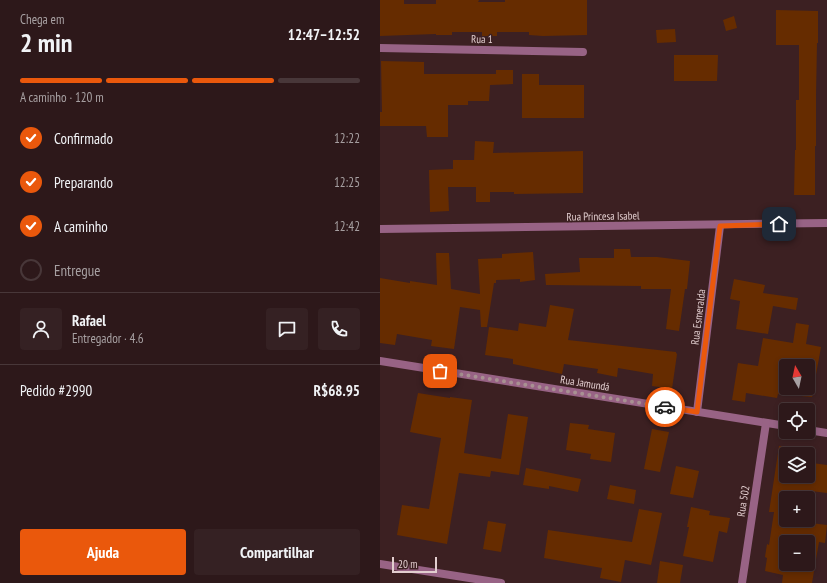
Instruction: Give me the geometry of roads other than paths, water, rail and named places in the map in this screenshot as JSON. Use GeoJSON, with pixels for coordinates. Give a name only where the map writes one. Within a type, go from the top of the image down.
{"type":"FeatureCollection","features":[{"type":"Feature","properties":{"kind":"street","name":"Rua 1"},"geometry":{"type":"LineString","coordinates":[[380,48],[583,52]]}},
{"type":"Feature","properties":{"kind":"street","name":"Rua Princesa Isabel"},"geometry":{"type":"LineString","coordinates":[[380,229],[827,224]]}},
{"type":"Feature","properties":{"kind":"street","name":"Rua Esmeralda"},"geometry":{"type":"LineString","coordinates":[[697,412],[720,226]]}},
{"type":"Feature","properties":{"kind":"street","name":"Rua Jamundá"},"geometry":{"type":"LineString","coordinates":[[380,361],[779,425]]}},
{"type":"Feature","properties":{"kind":"street","name":"Rua 502"},"geometry":{"type":"LineString","coordinates":[[742,583],[766,423]]}},
{"type":"Feature","properties":{"kind":"street"},"geometry":{"type":"LineString","coordinates":[[815,431],[827,433]]}},
{"type":"Feature","properties":{"kind":"street"},"geometry":{"type":"LineString","coordinates":[[380,564],[501,583]]}}]}
